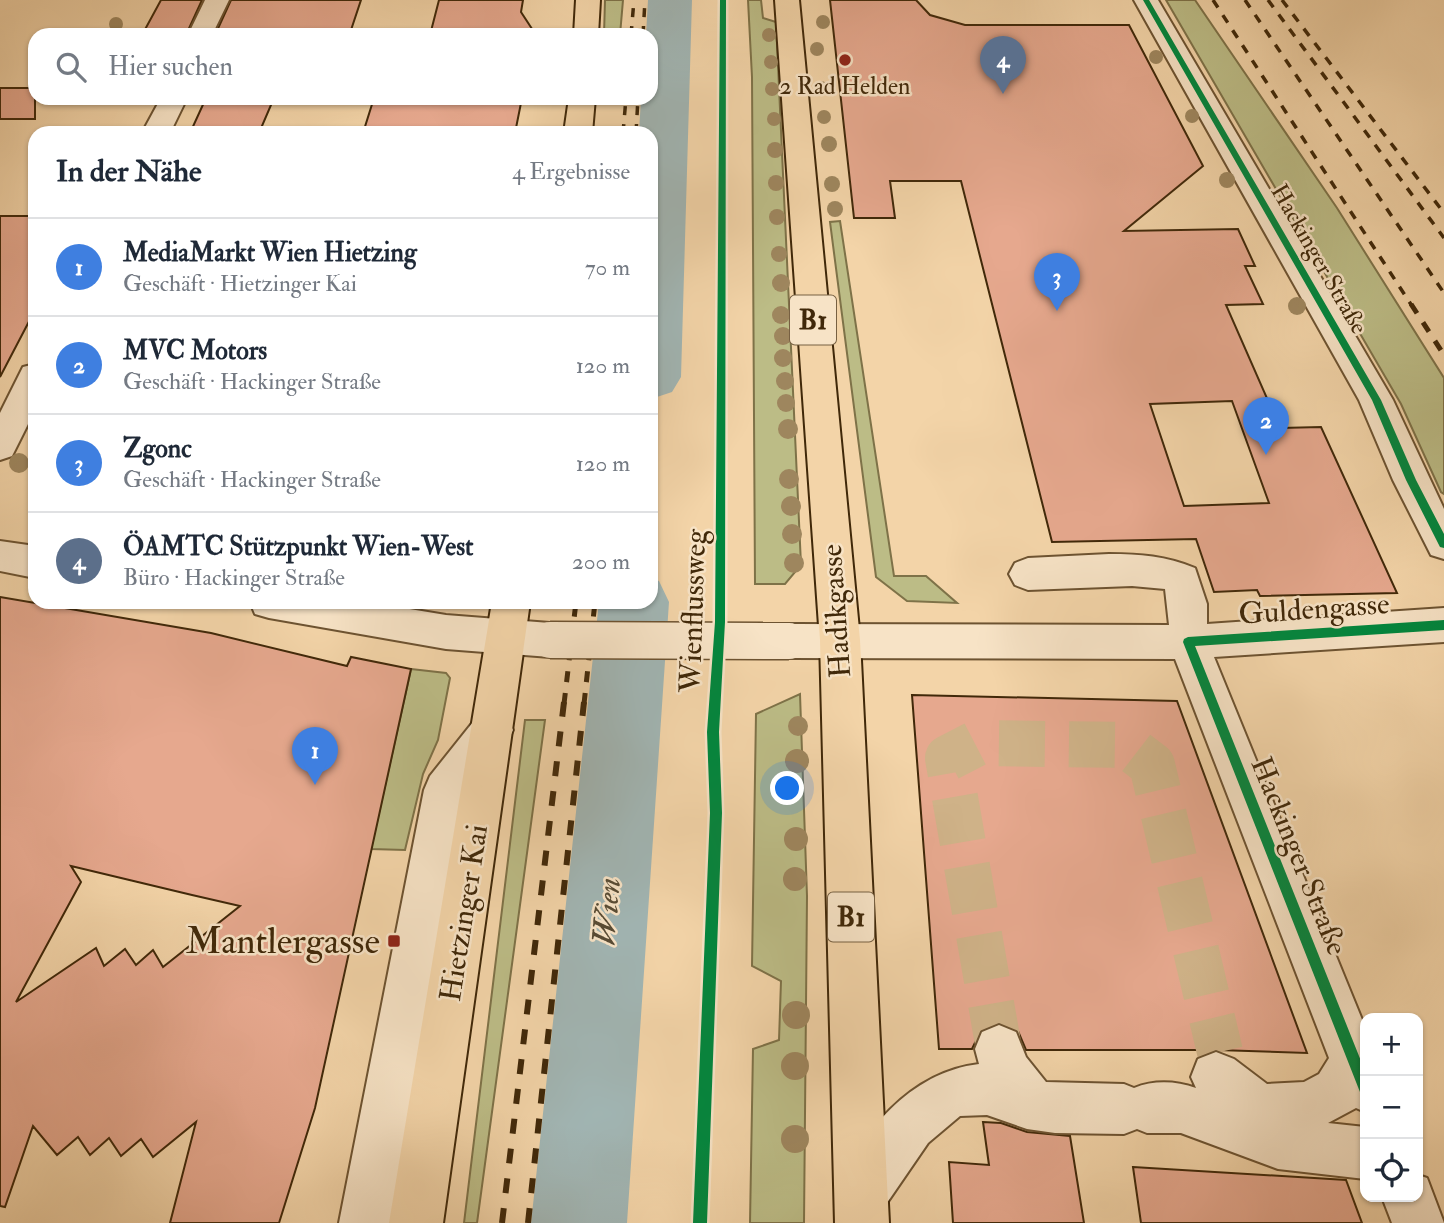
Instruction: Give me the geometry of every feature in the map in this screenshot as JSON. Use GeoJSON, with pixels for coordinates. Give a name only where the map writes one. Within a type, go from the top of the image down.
{"type":"FeatureCollection","features":[{"type":"Feature","properties":{"kind":"main road"},"geometry":{"type":"LineString","coordinates":[[586,28],[588,0]]}},
{"type":"Feature","properties":{"kind":"main road","name":"Hadikgasse"},"geometry":{"type":"LineString","coordinates":[[787,0],[840,640],[862,1209]]}},
{"type":"Feature","properties":{"kind":"main road"},"geometry":{"type":"LineString","coordinates":[[579,126],[581,105]]}},
{"type":"Feature","properties":{"kind":"main road","name":"Hietzinger Kai"},"geometry":{"type":"LineString","coordinates":[[416,1223],[508,620]]}},
{"type":"Feature","properties":{"kind":"street"},"geometry":{"type":"LineString","coordinates":[[203,28],[217,0]]}},
{"type":"Feature","properties":{"kind":"street","name":"Hackinger Straße"},"geometry":{"type":"LineString","coordinates":[[1146,0],[1376,400],[1411,480],[1444,544]]}},
{"type":"Feature","properties":{"kind":"street"},"geometry":{"type":"LineString","coordinates":[[160,126],[170,105]]}},
{"type":"Feature","properties":{"kind":"street"},"geometry":{"type":"LineString","coordinates":[[0,447],[28,390]]}},
{"type":"Feature","properties":{"kind":"street"},"geometry":{"type":"LineString","coordinates":[[0,556],[28,561]]}},
{"type":"Feature","properties":{"kind":"street","name":"Hackinger Straße"},"geometry":{"type":"LineString","coordinates":[[1028,575],[1144,570],[1174,573],[1182,579],[1186,588],[1188,642],[1360,1074]]}},
{"type":"Feature","properties":{"kind":"street"},"geometry":{"type":"LineString","coordinates":[[310,609],[446,632],[508,620]]}},
{"type":"Feature","properties":{"kind":"street","name":"Guldengasse"},"geometry":{"type":"LineString","coordinates":[[508,620],[550,640],[1188,642],[1444,625]]}},
{"type":"Feature","properties":{"kind":"street"},"geometry":{"type":"LineString","coordinates":[[366,1223],[446,790],[492,730]]}},
{"type":"Feature","properties":{"kind":"street"},"geometry":{"type":"LineString","coordinates":[[999,1049],[1006,1071],[1033,1105]]}},
{"type":"Feature","properties":{"kind":"street"},"geometry":{"type":"LineString","coordinates":[[862,1209],[893,1145],[927,1108],[955,1092],[983,1089],[1033,1105],[1178,1091],[1260,1109],[1307,1107],[1337,1092],[1360,1074]]}},
{"type":"Feature","properties":{"kind":"street"},"geometry":{"type":"LineString","coordinates":[[1178,1091],[1278,1143],[1360,1152]]}},
{"type":"Feature","properties":{"kind":"street"},"geometry":{"type":"LineString","coordinates":[[1410,1202],[1419,1223]]}},
{"type":"Feature","properties":{"kind":"green space"},"geometry":{"type":"Polygon","coordinates":[[[605,0],[623,0],[621,28],[604,28],[605,0]]]}},
{"type":"Feature","properties":{"kind":"green space"},"geometry":{"type":"Polygon","coordinates":[[[748,0],[761,0],[763,18],[776,22],[801,565],[785,584],[755,584],[752,77],[748,0]]]}},
{"type":"Feature","properties":{"kind":"green space"},"geometry":{"type":"Polygon","coordinates":[[[1166,0],[1195,0],[1337,208],[1444,378],[1444,494],[1401,404],[1166,0]]]}},
{"type":"Feature","properties":{"kind":"green space"},"geometry":{"type":"Polygon","coordinates":[[[840,221],[894,576],[926,576],[957,603],[907,601],[876,577],[830,222],[840,221]]]}},
{"type":"Feature","properties":{"kind":"green space"},"geometry":{"type":"Polygon","coordinates":[[[411,669],[446,673],[450,678],[438,740],[423,774],[405,850],[371,849],[411,669]]]}},
{"type":"Feature","properties":{"kind":"green space"},"geometry":{"type":"Polygon","coordinates":[[[800,694],[807,896],[804,1223],[750,1223],[753,1049],[779,1040],[781,981],[752,966],[756,714],[800,694]]]}},
{"type":"Feature","properties":{"kind":"green space"},"geometry":{"type":"Polygon","coordinates":[[[525,720],[545,720],[477,1223],[464,1223],[525,720]]]}},
{"type":"Feature","properties":{"kind":"building"},"geometry":{"type":"Polygon","coordinates":[[[161,0],[202,0],[189,28],[146,28],[161,0]]]}},
{"type":"Feature","properties":{"kind":"building"},"geometry":{"type":"Polygon","coordinates":[[[231,0],[361,0],[352,28],[218,28],[231,0]]]}},
{"type":"Feature","properties":{"kind":"building"},"geometry":{"type":"Polygon","coordinates":[[[439,0],[523,0],[521,12],[531,28],[432,28],[439,0]]]}},
{"type":"Feature","properties":{"kind":"building"},"geometry":{"type":"Polygon","coordinates":[[[830,0],[916,0],[930,15],[965,25],[1129,25],[1203,166],[1124,231],[1238,229],[1255,266],[1245,266],[1263,304],[1226,305],[1280,428],[1321,427],[1397,593],[1260,596],[1257,590],[1214,592],[1196,539],[1052,542],[961,181],[890,181],[895,218],[854,218],[830,0]],[[1232,401],[1150,404],[1184,506],[1269,503],[1232,401]]]}},
{"type":"Feature","properties":{"kind":"building"},"geometry":{"type":"Polygon","coordinates":[[[0,88],[28,88],[28,105],[35,105],[35,119],[0,119],[0,88]]]}},
{"type":"Feature","properties":{"kind":"building"},"geometry":{"type":"Polygon","coordinates":[[[203,105],[271,105],[262,126],[193,126],[203,105]]]}},
{"type":"Feature","properties":{"kind":"building"},"geometry":{"type":"Polygon","coordinates":[[[372,105],[521,105],[516,126],[365,126],[372,105]]]}},
{"type":"Feature","properties":{"kind":"building"},"geometry":{"type":"Polygon","coordinates":[[[0,216],[28,216],[28,323],[0,377],[0,216]]]}},
{"type":"Feature","properties":{"kind":"building"},"geometry":{"type":"Polygon","coordinates":[[[0,597],[28,602],[28,609],[70,609],[211,633],[347,666],[351,657],[411,669],[315,1108],[279,1223],[170,1223],[196,1122],[153,1157],[141,1139],[121,1156],[109,1138],[90,1155],[78,1137],[57,1155],[33,1126],[5,1207],[0,1206],[0,597]],[[71,866],[81,882],[16,1002],[96,948],[104,966],[125,949],[136,965],[153,950],[163,967],[240,906],[71,866]]]}},
{"type":"Feature","properties":{"kind":"building"},"geometry":{"type":"Polygon","coordinates":[[[912,695],[1177,701],[1307,1053],[1026,1050],[1018,1031],[1000,1023],[981,1030],[972,1049],[939,1049],[912,695]]]}},
{"type":"Feature","properties":{"kind":"building"},"geometry":{"type":"Polygon","coordinates":[[[983,1122],[1001,1123],[1027,1132],[1070,1136],[1084,1223],[953,1223],[949,1162],[989,1165],[983,1122]]]}},
{"type":"Feature","properties":{"kind":"building"},"geometry":{"type":"Polygon","coordinates":[[[1133,1167],[1346,1180],[1362,1223],[1141,1223],[1133,1167]]]}},
{"type":"Feature","properties":{"kind":"waterway","name":"Wien"},"geometry":{"type":"LineString","coordinates":[[658,238],[670,0]]}},
{"type":"Feature","properties":{"kind":"waterway","name":"Wien"},"geometry":{"type":"LineString","coordinates":[[579,1223],[633,609]]}},
{"type":"Feature","properties":{"kind":"tunnel"},"geometry":{"type":"LineString","coordinates":[[999,1049],[948,758],[977,743],[1126,745],[1152,765],[1220,1052]]}},
{"type":"Feature","properties":{"kind":"railway"},"geometry":{"type":"LineString","coordinates":[[632,28],[634,0]]}},
{"type":"Feature","properties":{"kind":"railway"},"geometry":{"type":"LineString","coordinates":[[643,28],[645,0]]}},
{"type":"Feature","properties":{"kind":"railway"},"geometry":{"type":"LineString","coordinates":[[1213,0],[1412,306]]}},
{"type":"Feature","properties":{"kind":"railway"},"geometry":{"type":"LineString","coordinates":[[1245,0],[1444,293]]}},
{"type":"Feature","properties":{"kind":"railway"},"geometry":{"type":"LineString","coordinates":[[1268,0],[1444,238]]}},
{"type":"Feature","properties":{"kind":"railway"},"geometry":{"type":"LineString","coordinates":[[1282,0],[1444,213]]}},
{"type":"Feature","properties":{"kind":"railway"},"geometry":{"type":"LineString","coordinates":[[624,126],[625,105]]}},
{"type":"Feature","properties":{"kind":"railway"},"geometry":{"type":"LineString","coordinates":[[636,126],[638,105]]}},
{"type":"Feature","properties":{"kind":"railway"},"geometry":{"type":"LineString","coordinates":[[1411,304],[1444,355]]}},
{"type":"Feature","properties":{"kind":"railway"},"geometry":{"type":"LineString","coordinates":[[564,704],[575,609]]}},
{"type":"Feature","properties":{"kind":"railway"},"geometry":{"type":"LineString","coordinates":[[584,704],[594,609]]}},
{"type":"Feature","properties":{"kind":"railway"},"geometry":{"type":"LineString","coordinates":[[502,1223],[564,702]]}},
{"type":"Feature","properties":{"kind":"railway"},"geometry":{"type":"LineString","coordinates":[[528,1223],[584,702]]}},
{"type":"Feature","properties":{"kind":"cycle path","name":"Wienflussweg"},"geometry":{"type":"LineString","coordinates":[[700,1223],[716,813],[713,732],[720,622],[723,0]]}},
{"type":"Feature","properties":{"kind":"cycle path"},"geometry":{"type":"LineString","coordinates":[[1146,0],[1376,400],[1411,480],[1444,544]]}},
{"type":"Feature","properties":{"kind":"cycle path"},"geometry":{"type":"LineString","coordinates":[[1361,1076],[1188,642],[1444,625]]}},
{"type":"Feature","properties":{"kind":"place","name":"2 Rad Helden"},"geometry":{"type":"Point","coordinates":[845,60]}},
{"type":"Feature","properties":{"kind":"place","name":"ÖAMTC Stützpunkt Wien-West"},"geometry":{"type":"Point","coordinates":[1003,94]}},
{"type":"Feature","properties":{"kind":"place","name":"Zgonc"},"geometry":{"type":"Point","coordinates":[1057,311]}},
{"type":"Feature","properties":{"kind":"place","name":"MVC Motors"},"geometry":{"type":"Point","coordinates":[1266,455]}},
{"type":"Feature","properties":{"kind":"place","name":"MediaMarkt Wien Hietzing"},"geometry":{"type":"Point","coordinates":[315,785]}},
{"type":"Feature","properties":{"kind":"place","name":"Mantlergasse"},"geometry":{"type":"Point","coordinates":[394,941]}}]}
